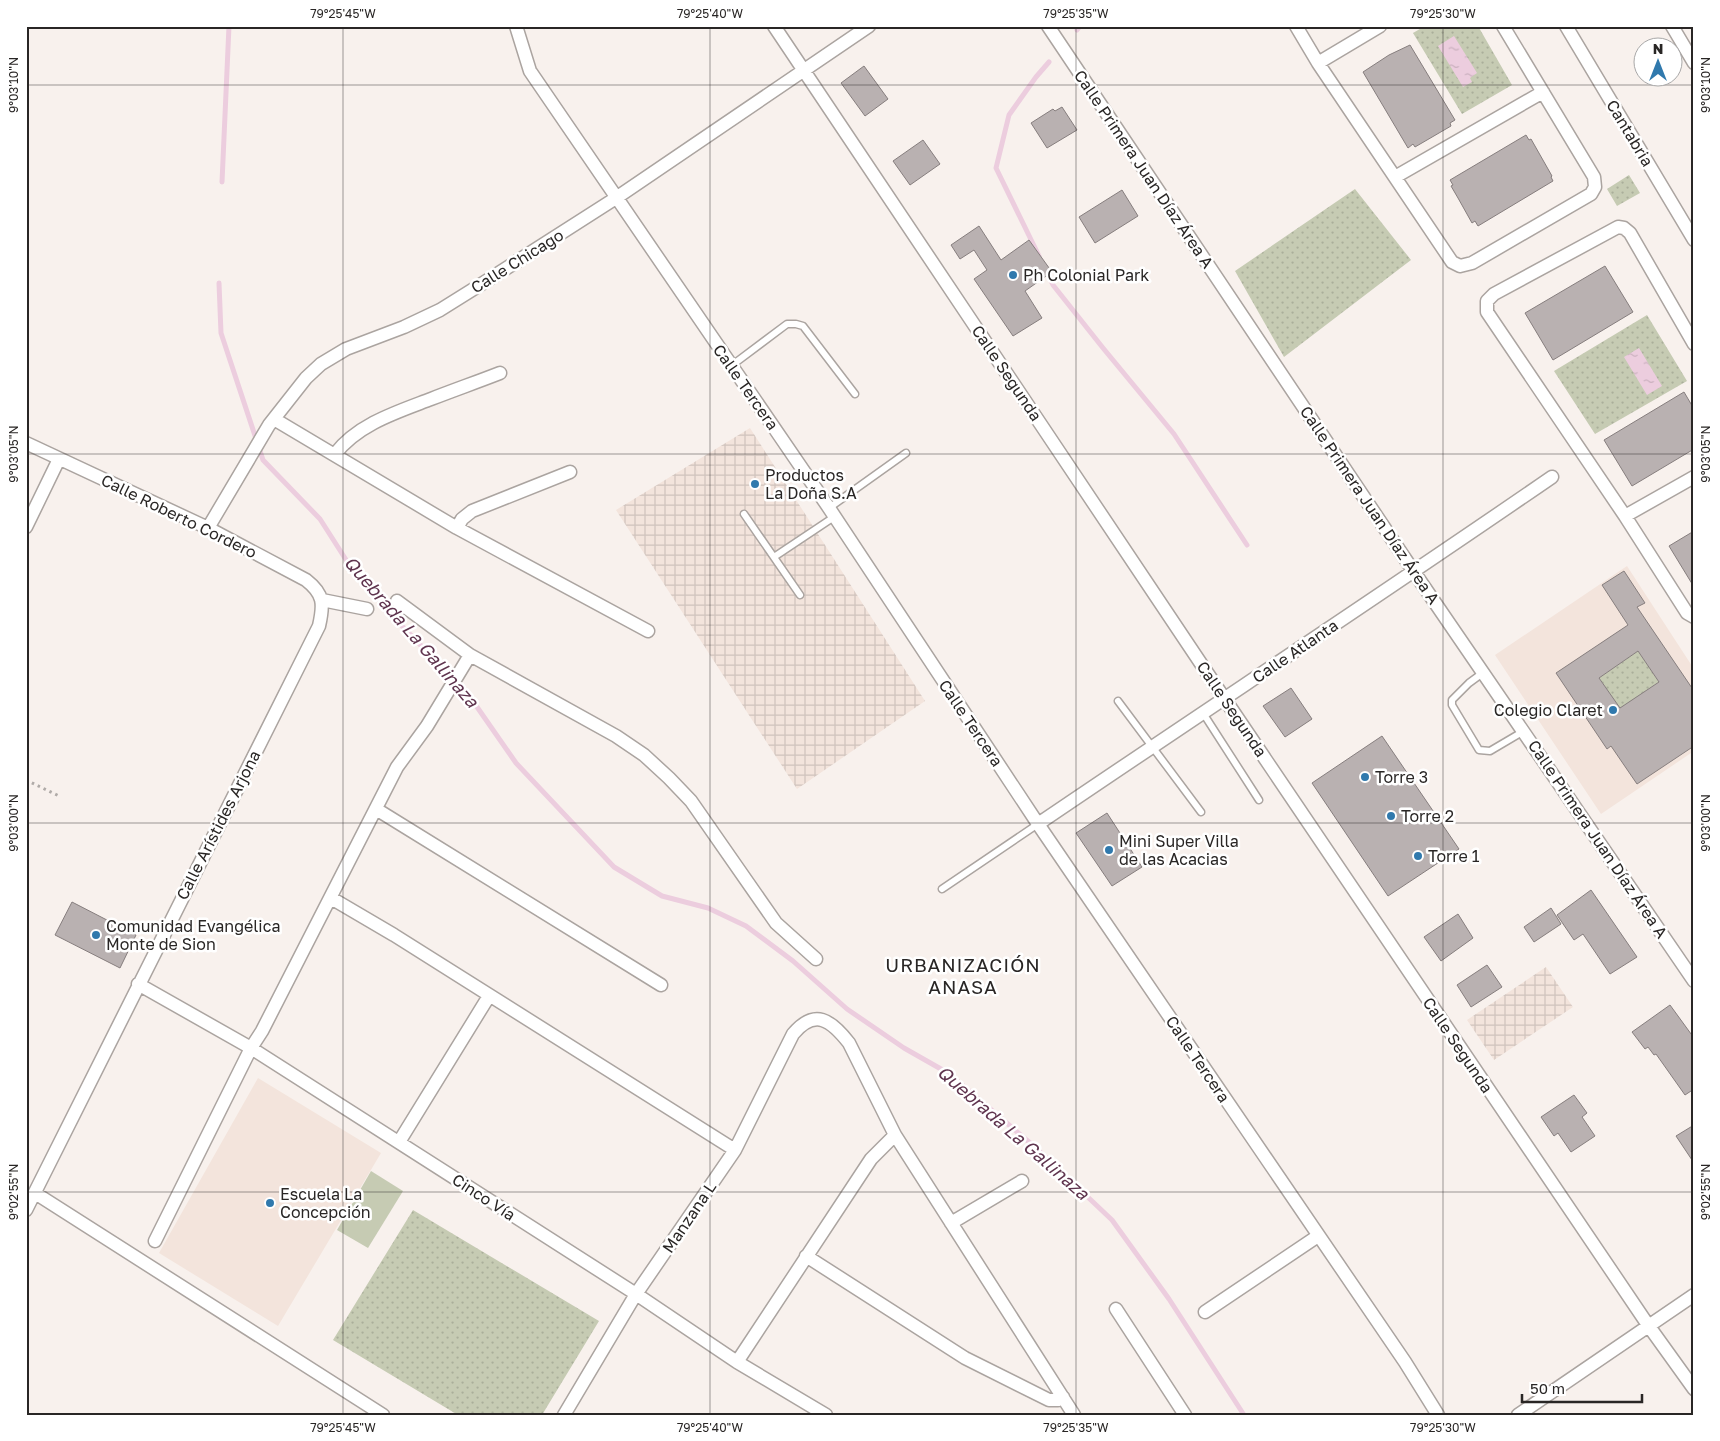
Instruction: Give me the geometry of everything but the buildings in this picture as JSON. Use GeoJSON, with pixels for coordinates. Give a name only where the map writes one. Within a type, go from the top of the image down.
{"type":"FeatureCollection","features":[{"type":"Feature","properties":{"kind":"street","name":"Calle Tercera"},"geometry":{"type":"LineString","coordinates":[[516,26],[530,71],[832,512],[1038,824],[1405,1362],[1438,1415]]}},
{"type":"Feature","properties":{"kind":"street","name":"Calle Segunda"},"geometry":{"type":"LineString","coordinates":[[774,26],[1224,698],[1648,1325],[1694,1389]]}},
{"type":"Feature","properties":{"kind":"street","name":"Calle Chicago"},"geometry":{"type":"LineString","coordinates":[[208,528],[271,422],[306,378],[321,364],[346,349],[404,327],[440,310],[616,198],[869,26]]}},
{"type":"Feature","properties":{"kind":"street","name":"Calle Primera Juan Díaz Área A"},"geometry":{"type":"LineString","coordinates":[[1048,26],[1414,572],[1524,730],[1694,981]]}},
{"type":"Feature","properties":{"kind":"street"},"geometry":{"type":"LineString","coordinates":[[1296,26],[1318,63],[1452,262],[1460,266],[1472,263],[1591,194],[1595,187],[1594,177],[1503,26]]}},
{"type":"Feature","properties":{"kind":"street"},"geometry":{"type":"LineString","coordinates":[[1318,63],[1380,26]]}},
{"type":"Feature","properties":{"kind":"street","name":"Cantabria"},"geometry":{"type":"LineString","coordinates":[[1566,26],[1694,240]]}},
{"type":"Feature","properties":{"kind":"street"},"geometry":{"type":"LineString","coordinates":[[1672,26],[1694,63]]}},
{"type":"Feature","properties":{"kind":"street"},"geometry":{"type":"LineString","coordinates":[[1395,177],[1543,92]]}},
{"type":"Feature","properties":{"kind":"street"},"geometry":{"type":"LineString","coordinates":[[1692,336],[1630,233],[1618,226],[1494,294],[1487,301],[1487,312],[1625,516],[1686,613],[1694,617]]}},
{"type":"Feature","properties":{"kind":"street"},"geometry":{"type":"LineString","coordinates":[[335,454],[355,434],[388,415],[500,373]]}},
{"type":"Feature","properties":{"kind":"street"},"geometry":{"type":"LineString","coordinates":[[271,422],[335,454],[457,528],[648,631]]}},
{"type":"Feature","properties":{"kind":"street","name":"Calle Roberto Cordero"},"geometry":{"type":"LineString","coordinates":[[26,443],[208,528],[306,580],[316,587],[322,600]]}},
{"type":"Feature","properties":{"kind":"street"},"geometry":{"type":"LineString","coordinates":[[26,526],[59,459]]}},
{"type":"Feature","properties":{"kind":"street"},"geometry":{"type":"LineString","coordinates":[[457,528],[462,519],[472,511],[570,472]]}},
{"type":"Feature","properties":{"kind":"street","name":"Calle Atlanta"},"geometry":{"type":"LineString","coordinates":[[1038,824],[1202,712],[1414,572],[1552,477]]}},
{"type":"Feature","properties":{"kind":"street"},"geometry":{"type":"LineString","coordinates":[[1625,516],[1694,477]]}},
{"type":"Feature","properties":{"kind":"street"},"geometry":{"type":"LineString","coordinates":[[322,600],[367,609]]}},
{"type":"Feature","properties":{"kind":"street","name":"Calle Arístides Arjona"},"geometry":{"type":"LineString","coordinates":[[26,1210],[318,626],[323,608],[322,600]]}},
{"type":"Feature","properties":{"kind":"street"},"geometry":{"type":"LineString","coordinates":[[397,601],[470,655],[616,736],[644,755],[690,801],[776,922],[816,959]]}},
{"type":"Feature","properties":{"kind":"street"},"geometry":{"type":"LineString","coordinates":[[155,1241],[251,1048],[262,1031],[332,898],[398,767],[427,726],[470,655]]}},
{"type":"Feature","properties":{"kind":"street"},"geometry":{"type":"LineString","coordinates":[[376,809],[661,985]]}},
{"type":"Feature","properties":{"kind":"street"},"geometry":{"type":"LineString","coordinates":[[332,898],[394,935],[735,1150]]}},
{"type":"Feature","properties":{"kind":"street","name":"Cinco Vía"},"geometry":{"type":"LineString","coordinates":[[138,984],[251,1048],[636,1294],[737,1362],[826,1415]]}},
{"type":"Feature","properties":{"kind":"street"},"geometry":{"type":"LineString","coordinates":[[399,1142],[489,996]]}},
{"type":"Feature","properties":{"kind":"street","name":"Manzana L"},"geometry":{"type":"LineString","coordinates":[[564,1415],[636,1294],[735,1150],[794,1034],[801,1025],[810,1020],[819,1019],[829,1022],[838,1030],[849,1043],[895,1135]]}},
{"type":"Feature","properties":{"kind":"street"},"geometry":{"type":"LineString","coordinates":[[737,1362],[871,1159],[895,1135],[1074,1415]]}},
{"type":"Feature","properties":{"kind":"street"},"geometry":{"type":"LineString","coordinates":[[951,1223],[1022,1181]]}},
{"type":"Feature","properties":{"kind":"street"},"geometry":{"type":"LineString","coordinates":[[35,1193],[382,1415]]}},
{"type":"Feature","properties":{"kind":"street"},"geometry":{"type":"LineString","coordinates":[[1205,1312],[1318,1236]]}},
{"type":"Feature","properties":{"kind":"street"},"geometry":{"type":"LineString","coordinates":[[806,1256],[965,1358],[1049,1400],[1058,1400],[1063,1397]]}},
{"type":"Feature","properties":{"kind":"street"},"geometry":{"type":"LineString","coordinates":[[1518,1415],[1694,1295]]}},
{"type":"Feature","properties":{"kind":"street"},"geometry":{"type":"LineString","coordinates":[[1116,1309],[1185,1415]]}},
{"type":"Feature","properties":{"kind":"lane"},"geometry":{"type":"LineString","coordinates":[[731,366],[787,324],[796,324],[803,326],[855,394]]}},
{"type":"Feature","properties":{"kind":"lane"},"geometry":{"type":"LineString","coordinates":[[774,557],[906,453]]}},
{"type":"Feature","properties":{"kind":"lane"},"geometry":{"type":"LineString","coordinates":[[744,514],[800,595]]}},
{"type":"Feature","properties":{"kind":"lane"},"geometry":{"type":"LineString","coordinates":[[1484,672],[1469,683],[1452,700],[1452,704],[1479,750],[1490,751],[1524,730]]}},
{"type":"Feature","properties":{"kind":"lane"},"geometry":{"type":"LineString","coordinates":[[1118,701],[1201,812]]}},
{"type":"Feature","properties":{"kind":"lane"},"geometry":{"type":"LineString","coordinates":[[1202,712],[1259,800]]}},
{"type":"Feature","properties":{"kind":"lane"},"geometry":{"type":"LineString","coordinates":[[942,889],[1038,824]]}},
{"type":"Feature","properties":{"kind":"path"},"geometry":{"type":"LineString","coordinates":[[26,780],[59,796]]}},
{"type":"Feature","properties":{"kind":"shaded area","name":"Productos La Doña S.A"},"geometry":{"type":"Polygon","coordinates":[[[750,428],[925,701],[797,789],[616,510],[750,428]]]}},
{"type":"Feature","properties":{"kind":"shaded area","name":"Colegio Claret"},"geometry":{"type":"Polygon","coordinates":[[[1627,566],[1694,669],[1694,751],[1601,814],[1495,655],[1627,566]]]}},
{"type":"Feature","properties":{"kind":"shaded area"},"geometry":{"type":"Polygon","coordinates":[[[1546,967],[1573,1007],[1494,1060],[1467,1020],[1546,967]]]}},
{"type":"Feature","properties":{"kind":"shaded area","name":"Escuela La Concepción"},"geometry":{"type":"Polygon","coordinates":[[[258,1078],[381,1153],[278,1326],[159,1253],[258,1078]]]}},
{"type":"Feature","properties":{"kind":"green space"},"geometry":{"type":"Polygon","coordinates":[[[1425,26],[1478,26],[1512,85],[1462,114],[1413,33],[1425,26]]]}},
{"type":"Feature","properties":{"kind":"green space"},"geometry":{"type":"Polygon","coordinates":[[[1629,175],[1640,193],[1617,206],[1607,189],[1629,175]]]}},
{"type":"Feature","properties":{"kind":"green space"},"geometry":{"type":"Polygon","coordinates":[[[1355,189],[1411,260],[1284,357],[1235,271],[1355,189]]]}},
{"type":"Feature","properties":{"kind":"green space"},"geometry":{"type":"Polygon","coordinates":[[[1647,315],[1687,381],[1595,434],[1554,371],[1647,315]]]}},
{"type":"Feature","properties":{"kind":"green space"},"geometry":{"type":"Polygon","coordinates":[[[1638,651],[1659,682],[1620,709],[1599,678],[1638,651]]]}},
{"type":"Feature","properties":{"kind":"green space"},"geometry":{"type":"Polygon","coordinates":[[[371,1171],[403,1191],[368,1248],[337,1230],[371,1171]]]}},
{"type":"Feature","properties":{"kind":"green space"},"geometry":{"type":"Polygon","coordinates":[[[413,1210],[599,1321],[542,1415],[458,1415],[333,1340],[413,1210]]]}},
{"type":"Feature","properties":{"kind":"water"},"geometry":{"type":"Polygon","coordinates":[[[1454,36],[1477,73],[1470,78],[1472,82],[1463,87],[1438,46],[1454,36]]]}},
{"type":"Feature","properties":{"kind":"water"},"geometry":{"type":"Polygon","coordinates":[[[1639,348],[1662,386],[1647,395],[1624,357],[1639,348]]]}},
{"type":"Feature","properties":{"kind":"waterway","name":"Quebrada La Gallinaza"},"geometry":{"type":"LineString","coordinates":[[222,182],[229,26]]}},
{"type":"Feature","properties":{"kind":"waterway"},"geometry":{"type":"LineString","coordinates":[[1077,30],[1080,26]]}},
{"type":"Feature","properties":{"kind":"waterway"},"geometry":{"type":"LineString","coordinates":[[1039,256],[996,168],[1009,115],[1049,62]]}},
{"type":"Feature","properties":{"kind":"waterway"},"geometry":{"type":"LineString","coordinates":[[1045,268],[1053,285],[1174,434],[1247,545]]}},
{"type":"Feature","properties":{"kind":"waterway","name":"Quebrada La Gallinaza"},"geometry":{"type":"LineString","coordinates":[[219,283],[221,333],[263,460],[320,519],[350,566],[403,627],[468,694],[516,763],[614,867],[662,896],[708,908],[746,926],[793,961],[847,1009],[904,1048],[948,1073],[1036,1148],[1112,1220],[1169,1299],[1244,1415]]}},
{"type":"Feature","properties":{"kind":"place","name":"Ph Colonial Park"},"geometry":{"type":"Point","coordinates":[1013,275]}},
{"type":"Feature","properties":{"kind":"place","name":"Productos La Doña S.A"},"geometry":{"type":"Point","coordinates":[755,484]}},
{"type":"Feature","properties":{"kind":"place","name":"Colegio Claret"},"geometry":{"type":"Point","coordinates":[1613,710]}},
{"type":"Feature","properties":{"kind":"place","name":"Torre 3"},"geometry":{"type":"Point","coordinates":[1365,777]}},
{"type":"Feature","properties":{"kind":"place","name":"Torre 2"},"geometry":{"type":"Point","coordinates":[1391,816]}},
{"type":"Feature","properties":{"kind":"place","name":"Mini Super Villa de las Acacias"},"geometry":{"type":"Point","coordinates":[1109,850]}},
{"type":"Feature","properties":{"kind":"place","name":"Torre 1"},"geometry":{"type":"Point","coordinates":[1418,856]}},
{"type":"Feature","properties":{"kind":"place","name":"Comunidad Evangélica Monte de Sion"},"geometry":{"type":"Point","coordinates":[96,935]}},
{"type":"Feature","properties":{"kind":"place","name":"Escuela La Concepción"},"geometry":{"type":"Point","coordinates":[270,1203]}},
{"type":"Feature","properties":{"kind":"district","name":"URBANIZACIÓN ANASA"},"geometry":{"type":"Point","coordinates":[963,976]}}]}
